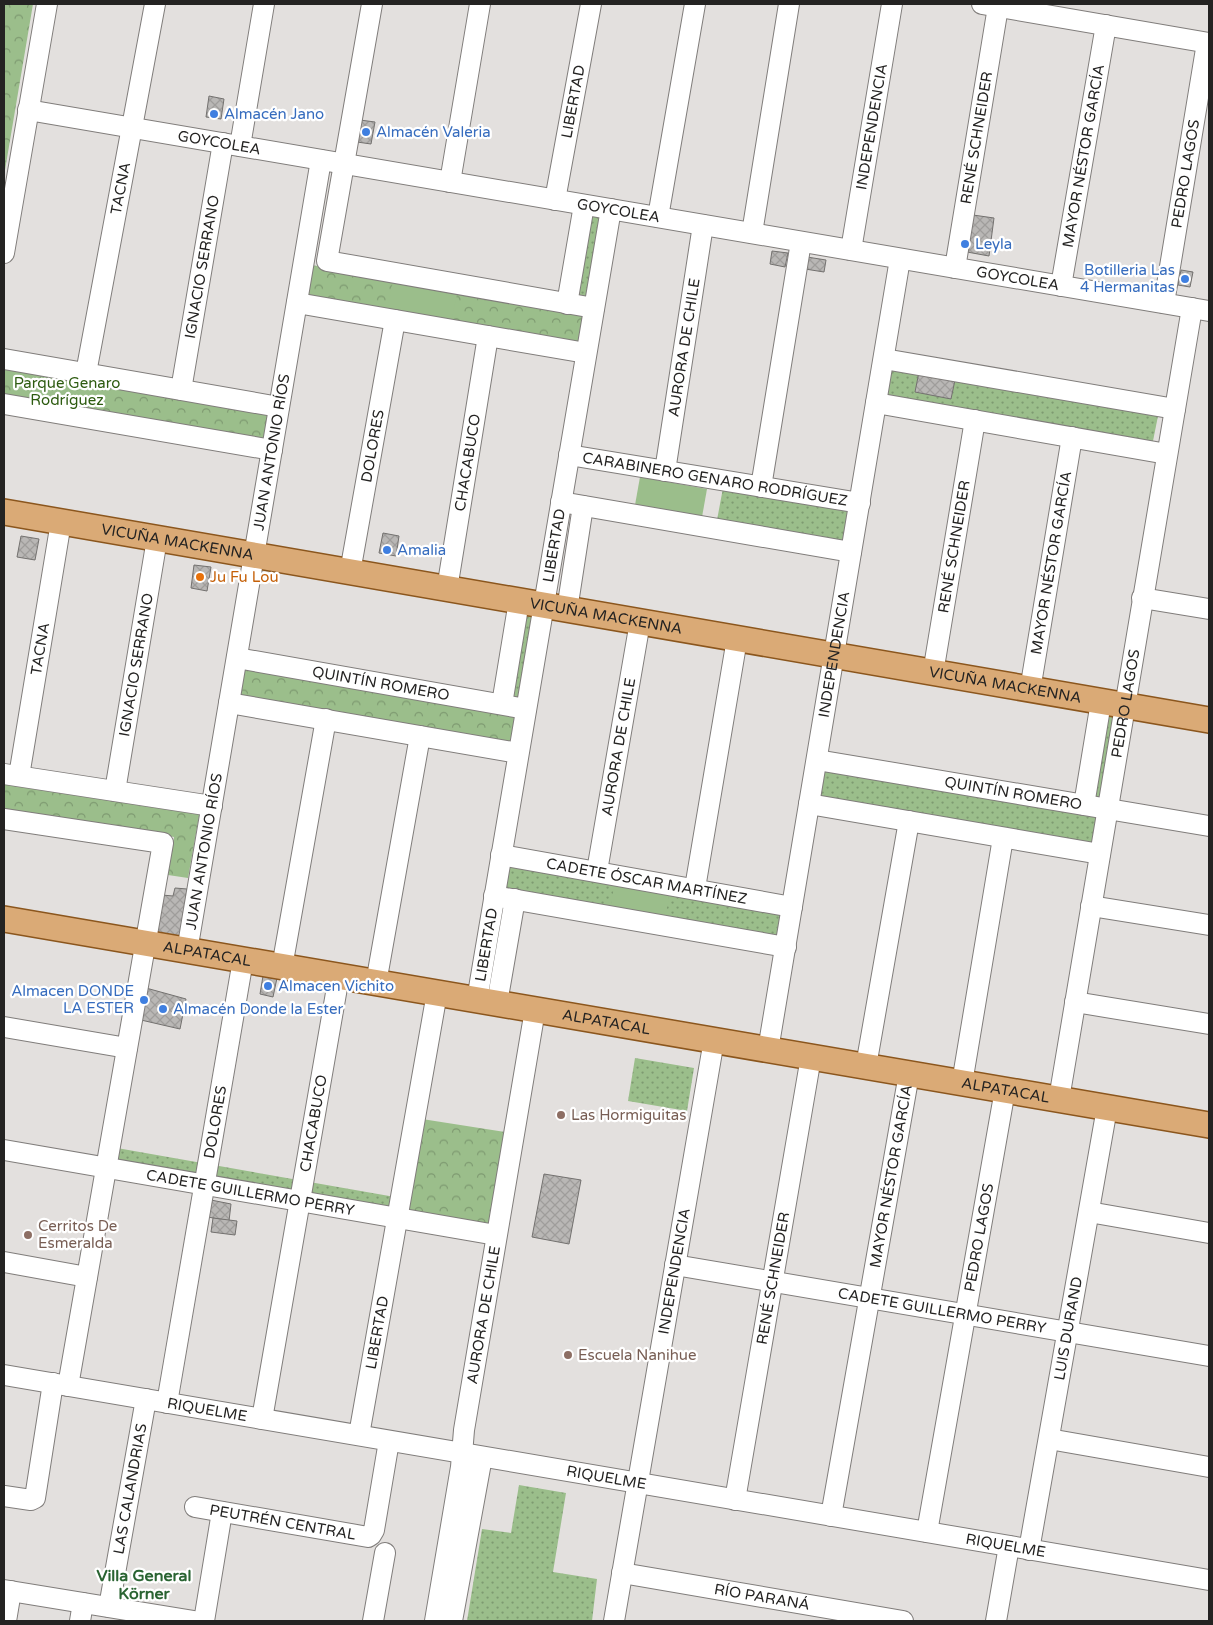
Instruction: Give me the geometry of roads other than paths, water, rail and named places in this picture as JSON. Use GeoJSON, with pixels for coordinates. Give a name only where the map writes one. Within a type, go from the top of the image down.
{"type":"FeatureCollection","features":[{"type":"Feature","properties":{"kind":"main road","name":"VICUÑA MACKENNA"},"geometry":{"type":"LineString","coordinates":[[4,512],[1209,720]]}},
{"type":"Feature","properties":{"kind":"main road","name":"ALPATACAL"},"geometry":{"type":"LineString","coordinates":[[4,919],[1209,1125]]}},
{"type":"Feature","properties":{"kind":"street"},"geometry":{"type":"LineString","coordinates":[[4,253],[47,4]]}},
{"type":"Feature","properties":{"kind":"street","name":"TACNA"},"geometry":{"type":"LineString","coordinates":[[86,373],[155,4]]}},
{"type":"Feature","properties":{"kind":"street","name":"IGNACIO SERRANO"},"geometry":{"type":"LineString","coordinates":[[181,390],[232,145],[264,4]]}},
{"type":"Feature","properties":{"kind":"street"},"geometry":{"type":"LineString","coordinates":[[372,4],[327,261],[594,308]]}},
{"type":"Feature","properties":{"kind":"street"},"geometry":{"type":"LineString","coordinates":[[450,182],[480,4]]}},
{"type":"Feature","properties":{"kind":"street","name":"LIBERTAD"},"geometry":{"type":"LineString","coordinates":[[555,200],[591,4]]}},
{"type":"Feature","properties":{"kind":"street"},"geometry":{"type":"LineString","coordinates":[[658,217],[695,4]]}},
{"type":"Feature","properties":{"kind":"street"},"geometry":{"type":"LineString","coordinates":[[752,233],[789,4]]}},
{"type":"Feature","properties":{"kind":"street","name":"INDEPENDENCIA"},"geometry":{"type":"LineString","coordinates":[[851,250],[892,4]]}},
{"type":"Feature","properties":{"kind":"street"},"geometry":{"type":"LineString","coordinates":[[990,5],[1208,43]]}},
{"type":"Feature","properties":{"kind":"street","name":"RENÉ SCHNEIDER"},"geometry":{"type":"LineString","coordinates":[[955,268],[990,5]]}},
{"type":"Feature","properties":{"kind":"street","name":"MAYOR NÉSTOR GARCÍA"},"geometry":{"type":"LineString","coordinates":[[1061,286],[1106,25]]}},
{"type":"Feature","properties":{"kind":"street","name":"PEDRO LAGOS"},"geometry":{"type":"LineString","coordinates":[[1164,304],[1208,43]]}},
{"type":"Feature","properties":{"kind":"street","name":"GOYCOLEA"},"geometry":{"type":"LineString","coordinates":[[28,110],[1201,310]]}},
{"type":"Feature","properties":{"kind":"street","name":"JUAN ANTONIO RÍOS"},"geometry":{"type":"LineString","coordinates":[[187,950],[321,160]]}},
{"type":"Feature","properties":{"kind":"street"},"geometry":{"type":"LineString","coordinates":[[568,304],[584,205]]}},
{"type":"Feature","properties":{"kind":"street","name":"LIBERTAD"},"geometry":{"type":"LineString","coordinates":[[555,608],[561,502],[611,209]]}},
{"type":"Feature","properties":{"kind":"street","name":"AURORA DE CHILE"},"geometry":{"type":"LineString","coordinates":[[665,471],[703,225]]}},
{"type":"Feature","properties":{"kind":"street"},"geometry":{"type":"LineString","coordinates":[[761,487],[801,242]]}},
{"type":"Feature","properties":{"kind":"street","name":"INDEPENDENCIA"},"geometry":{"type":"LineString","coordinates":[[768,1050],[900,259]]}},
{"type":"Feature","properties":{"kind":"street"},"geometry":{"type":"LineString","coordinates":[[297,303],[586,353]]}},
{"type":"Feature","properties":{"kind":"street","name":"PEDRO LAGOS"},"geometry":{"type":"LineString","coordinates":[[1084,805],[1142,598],[1175,409],[1201,310]]}},
{"type":"Feature","properties":{"kind":"street","name":"DOLORES"},"geometry":{"type":"LineString","coordinates":[[350,572],[394,320]]}},
{"type":"Feature","properties":{"kind":"street","name":"CHACABUCO"},"geometry":{"type":"LineString","coordinates":[[447,589],[488,336]]}},
{"type":"Feature","properties":{"kind":"street"},"geometry":{"type":"LineString","coordinates":[[884,358],[1175,409]]}},
{"type":"Feature","properties":{"kind":"street"},"geometry":{"type":"LineString","coordinates":[[4,359],[279,407]]}},
{"type":"Feature","properties":{"kind":"street"},"geometry":{"type":"LineString","coordinates":[[4,404],[272,450]]}},
{"type":"Feature","properties":{"kind":"street"},"geometry":{"type":"LineString","coordinates":[[876,404],[1168,454]]}},
{"type":"Feature","properties":{"kind":"street","name":"RENÉ SCHNEIDER"},"geometry":{"type":"LineString","coordinates":[[933,673],[975,420]]}},
{"type":"Feature","properties":{"kind":"street","name":"MAYOR NÉSTOR GARCÍA"},"geometry":{"type":"LineString","coordinates":[[1030,690],[1072,437]]}},
{"type":"Feature","properties":{"kind":"street","name":"CARABINERO GENARO RODRÍGUEZ"},"geometry":{"type":"LineString","coordinates":[[569,455],[860,503]]}},
{"type":"Feature","properties":{"kind":"street"},"geometry":{"type":"LineString","coordinates":[[561,502],[851,552]]}},
{"type":"Feature","properties":{"kind":"street","name":"LIBERTAD"},"geometry":{"type":"LineString","coordinates":[[487,1002],[494,896],[526,708],[583,506]]}},
{"type":"Feature","properties":{"kind":"street","name":"TACNA"},"geometry":{"type":"LineString","coordinates":[[11,775],[61,522]]}},
{"type":"Feature","properties":{"kind":"street","name":"IGNACIO SERRANO"},"geometry":{"type":"LineString","coordinates":[[115,791],[158,539]]}},
{"type":"Feature","properties":{"kind":"street"},"geometry":{"type":"LineString","coordinates":[[1142,598],[1209,609]]}},
{"type":"Feature","properties":{"kind":"street"},"geometry":{"type":"LineString","coordinates":[[502,704],[519,602]]}},
{"type":"Feature","properties":{"kind":"street","name":"AURORA DE CHILE"},"geometry":{"type":"LineString","coordinates":[[597,871],[640,622]]}},
{"type":"Feature","properties":{"kind":"street"},"geometry":{"type":"LineString","coordinates":[[694,888],[737,639]]}},
{"type":"Feature","properties":{"kind":"street","name":"QUINTÍN ROMERO"},"geometry":{"type":"LineString","coordinates":[[237,658],[526,708]]}},
{"type":"Feature","properties":{"kind":"street"},"geometry":{"type":"LineString","coordinates":[[229,703],[518,754]]}},
{"type":"Feature","properties":{"kind":"street","name":"PEDRO LAGOS"},"geometry":{"type":"LineString","coordinates":[[1059,1099],[1108,809],[1113,704]]}},
{"type":"Feature","properties":{"kind":"street"},"geometry":{"type":"LineString","coordinates":[[282,967],[326,719]]}},
{"type":"Feature","properties":{"kind":"street"},"geometry":{"type":"LineString","coordinates":[[376,983],[420,736]]}},
{"type":"Feature","properties":{"kind":"street","name":"QUINTÍN ROMERO"},"geometry":{"type":"LineString","coordinates":[[817,760],[1209,826]]}},
{"type":"Feature","properties":{"kind":"street"},"geometry":{"type":"LineString","coordinates":[[11,775],[212,806]]}},
{"type":"Feature","properties":{"kind":"street"},"geometry":{"type":"LineString","coordinates":[[809,804],[1100,854]]}},
{"type":"Feature","properties":{"kind":"street"},"geometry":{"type":"LineString","coordinates":[[4,819],[163,843],[87,1277],[35,1496],[33,1500],[4,1496]]}},
{"type":"Feature","properties":{"kind":"street"},"geometry":{"type":"LineString","coordinates":[[866,1066],[910,822]]}},
{"type":"Feature","properties":{"kind":"street"},"geometry":{"type":"LineString","coordinates":[[962,1083],[1003,838]]}},
{"type":"Feature","properties":{"kind":"street","name":"CADETE ÓSCAR MARTÍNEZ"},"geometry":{"type":"LineString","coordinates":[[501,855],[792,907]]}},
{"type":"Feature","properties":{"kind":"street"},"geometry":{"type":"LineString","coordinates":[[494,896],[786,948]]}},
{"type":"Feature","properties":{"kind":"street","name":"LIBERTAD"},"geometry":{"type":"LineString","coordinates":[[487,1002],[515,900]]}},
{"type":"Feature","properties":{"kind":"street"},"geometry":{"type":"LineString","coordinates":[[1092,906],[1209,925]]}},
{"type":"Feature","properties":{"kind":"street","name":"DOLORES"},"geometry":{"type":"LineString","coordinates":[[167,1403],[243,960]]}},
{"type":"Feature","properties":{"kind":"street","name":"CHACABUCO"},"geometry":{"type":"LineString","coordinates":[[262,1419],[338,976]]}},
{"type":"Feature","properties":{"kind":"street","name":"LIBERTAD"},"geometry":{"type":"LineString","coordinates":[[358,1436],[437,993]]}},
{"type":"Feature","properties":{"kind":"street"},"geometry":{"type":"LineString","coordinates":[[1075,1002],[1209,1024]]}},
{"type":"Feature","properties":{"kind":"street","name":"AURORA DE CHILE"},"geometry":{"type":"LineString","coordinates":[[435,1621],[496,1235],[536,1010]]}},
{"type":"Feature","properties":{"kind":"street"},"geometry":{"type":"LineString","coordinates":[[4,1027],[127,1048]]}},
{"type":"Feature","properties":{"kind":"street","name":"INDEPENDENCIA"},"geometry":{"type":"LineString","coordinates":[[614,1621],[714,1040]]}},
{"type":"Feature","properties":{"kind":"street","name":"RENÉ SCHNEIDER"},"geometry":{"type":"LineString","coordinates":[[735,1500],[811,1057]]}},
{"type":"Feature","properties":{"kind":"street","name":"MAYOR NÉSTOR GARCÍA"},"geometry":{"type":"LineString","coordinates":[[832,1516],[909,1074]]}},
{"type":"Feature","properties":{"kind":"street","name":"PEDRO LAGOS"},"geometry":{"type":"LineString","coordinates":[[927,1532],[1005,1090]]}},
{"type":"Feature","properties":{"kind":"street","name":"LUIS DURAND"},"geometry":{"type":"LineString","coordinates":[[1029,1550],[1107,1108]]}},
{"type":"Feature","properties":{"kind":"street","name":"CADETE GUILLERMO PERRY"},"geometry":{"type":"LineString","coordinates":[[4,1150],[496,1235]]}},
{"type":"Feature","properties":{"kind":"street"},"geometry":{"type":"LineString","coordinates":[[1089,1212],[1209,1233]]}},
{"type":"Feature","properties":{"kind":"street"},"geometry":{"type":"LineString","coordinates":[[4,1262],[87,1277]]}},
{"type":"Feature","properties":{"kind":"street","name":"CADETE GUILLERMO PERRY"},"geometry":{"type":"LineString","coordinates":[[675,1265],[1209,1356]]}},
{"type":"Feature","properties":{"kind":"street","name":"RIQUELME"},"geometry":{"type":"LineString","coordinates":[[4,1375],[1209,1580]]}},
{"type":"Feature","properties":{"kind":"street","name":"LAS CALANDRIAS"},"geometry":{"type":"LineString","coordinates":[[109,1607],[146,1399]]}},
{"type":"Feature","properties":{"kind":"street"},"geometry":{"type":"LineString","coordinates":[[1049,1438],[1209,1467]]}},
{"type":"Feature","properties":{"kind":"street","name":"PEUTRÉN CENTRAL"},"geometry":{"type":"LineString","coordinates":[[195,1507],[364,1537],[371,1535],[374,1530],[389,1441]]}},
{"type":"Feature","properties":{"kind":"street"},"geometry":{"type":"LineString","coordinates":[[452,1621],[482,1456]]}},
{"type":"Feature","properties":{"kind":"street"},"geometry":{"type":"LineString","coordinates":[[204,1621],[222,1512]]}},
{"type":"Feature","properties":{"kind":"street"},"geometry":{"type":"LineString","coordinates":[[996,1621],[1009,1546]]}},
{"type":"Feature","properties":{"kind":"street"},"geometry":{"type":"LineString","coordinates":[[373,1621],[385,1553]]}},
{"type":"Feature","properties":{"kind":"street","name":"RÍO PARANÁ"},"geometry":{"type":"LineString","coordinates":[[622,1573],[903,1621]]}},
{"type":"Feature","properties":{"kind":"street"},"geometry":{"type":"LineString","coordinates":[[6,1621],[8,1591],[82,1612],[109,1607],[156,1618],[194,1621]]}},
{"type":"Feature","properties":{"kind":"place","name":"Almacén Jano"},"geometry":{"type":"Point","coordinates":[214,114]}},
{"type":"Feature","properties":{"kind":"place","name":"Almacén Valeria"},"geometry":{"type":"Point","coordinates":[366,132]}},
{"type":"Feature","properties":{"kind":"place","name":"Leyla"},"geometry":{"type":"Point","coordinates":[965,244]}},
{"type":"Feature","properties":{"kind":"place","name":"Botilleria Las 4 Hermanitas"},"geometry":{"type":"Point","coordinates":[1185,279]}},
{"type":"Feature","properties":{"kind":"place","name":"Amalia"},"geometry":{"type":"Point","coordinates":[387,550]}},
{"type":"Feature","properties":{"kind":"place","name":"Ju Fu Lou"},"geometry":{"type":"Point","coordinates":[200,577]}},
{"type":"Feature","properties":{"kind":"place","name":"Almacen Vichito"},"geometry":{"type":"Point","coordinates":[268,986]}},
{"type":"Feature","properties":{"kind":"place","name":"Almacen DONDE LA ESTER"},"geometry":{"type":"Point","coordinates":[144,1000]}},
{"type":"Feature","properties":{"kind":"place","name":"Almacén Donde la Ester"},"geometry":{"type":"Point","coordinates":[163,1009]}},
{"type":"Feature","properties":{"kind":"place","name":"Las Hormiguitas"},"geometry":{"type":"Point","coordinates":[561,1115]}},
{"type":"Feature","properties":{"kind":"place","name":"Cerritos De Esmeralda"},"geometry":{"type":"Point","coordinates":[28,1235]}},
{"type":"Feature","properties":{"kind":"place","name":"Escuela Nanihue"},"geometry":{"type":"Point","coordinates":[568,1355]}},
{"type":"Feature","properties":{"kind":"district","name":"Villa General Körner"},"geometry":{"type":"Point","coordinates":[144,1585]}},
{"type":"Feature","properties":{"kind":"park label","name":"Parque Genaro Rodríguez"},"geometry":{"type":"Point","coordinates":[67,392]}}]}
